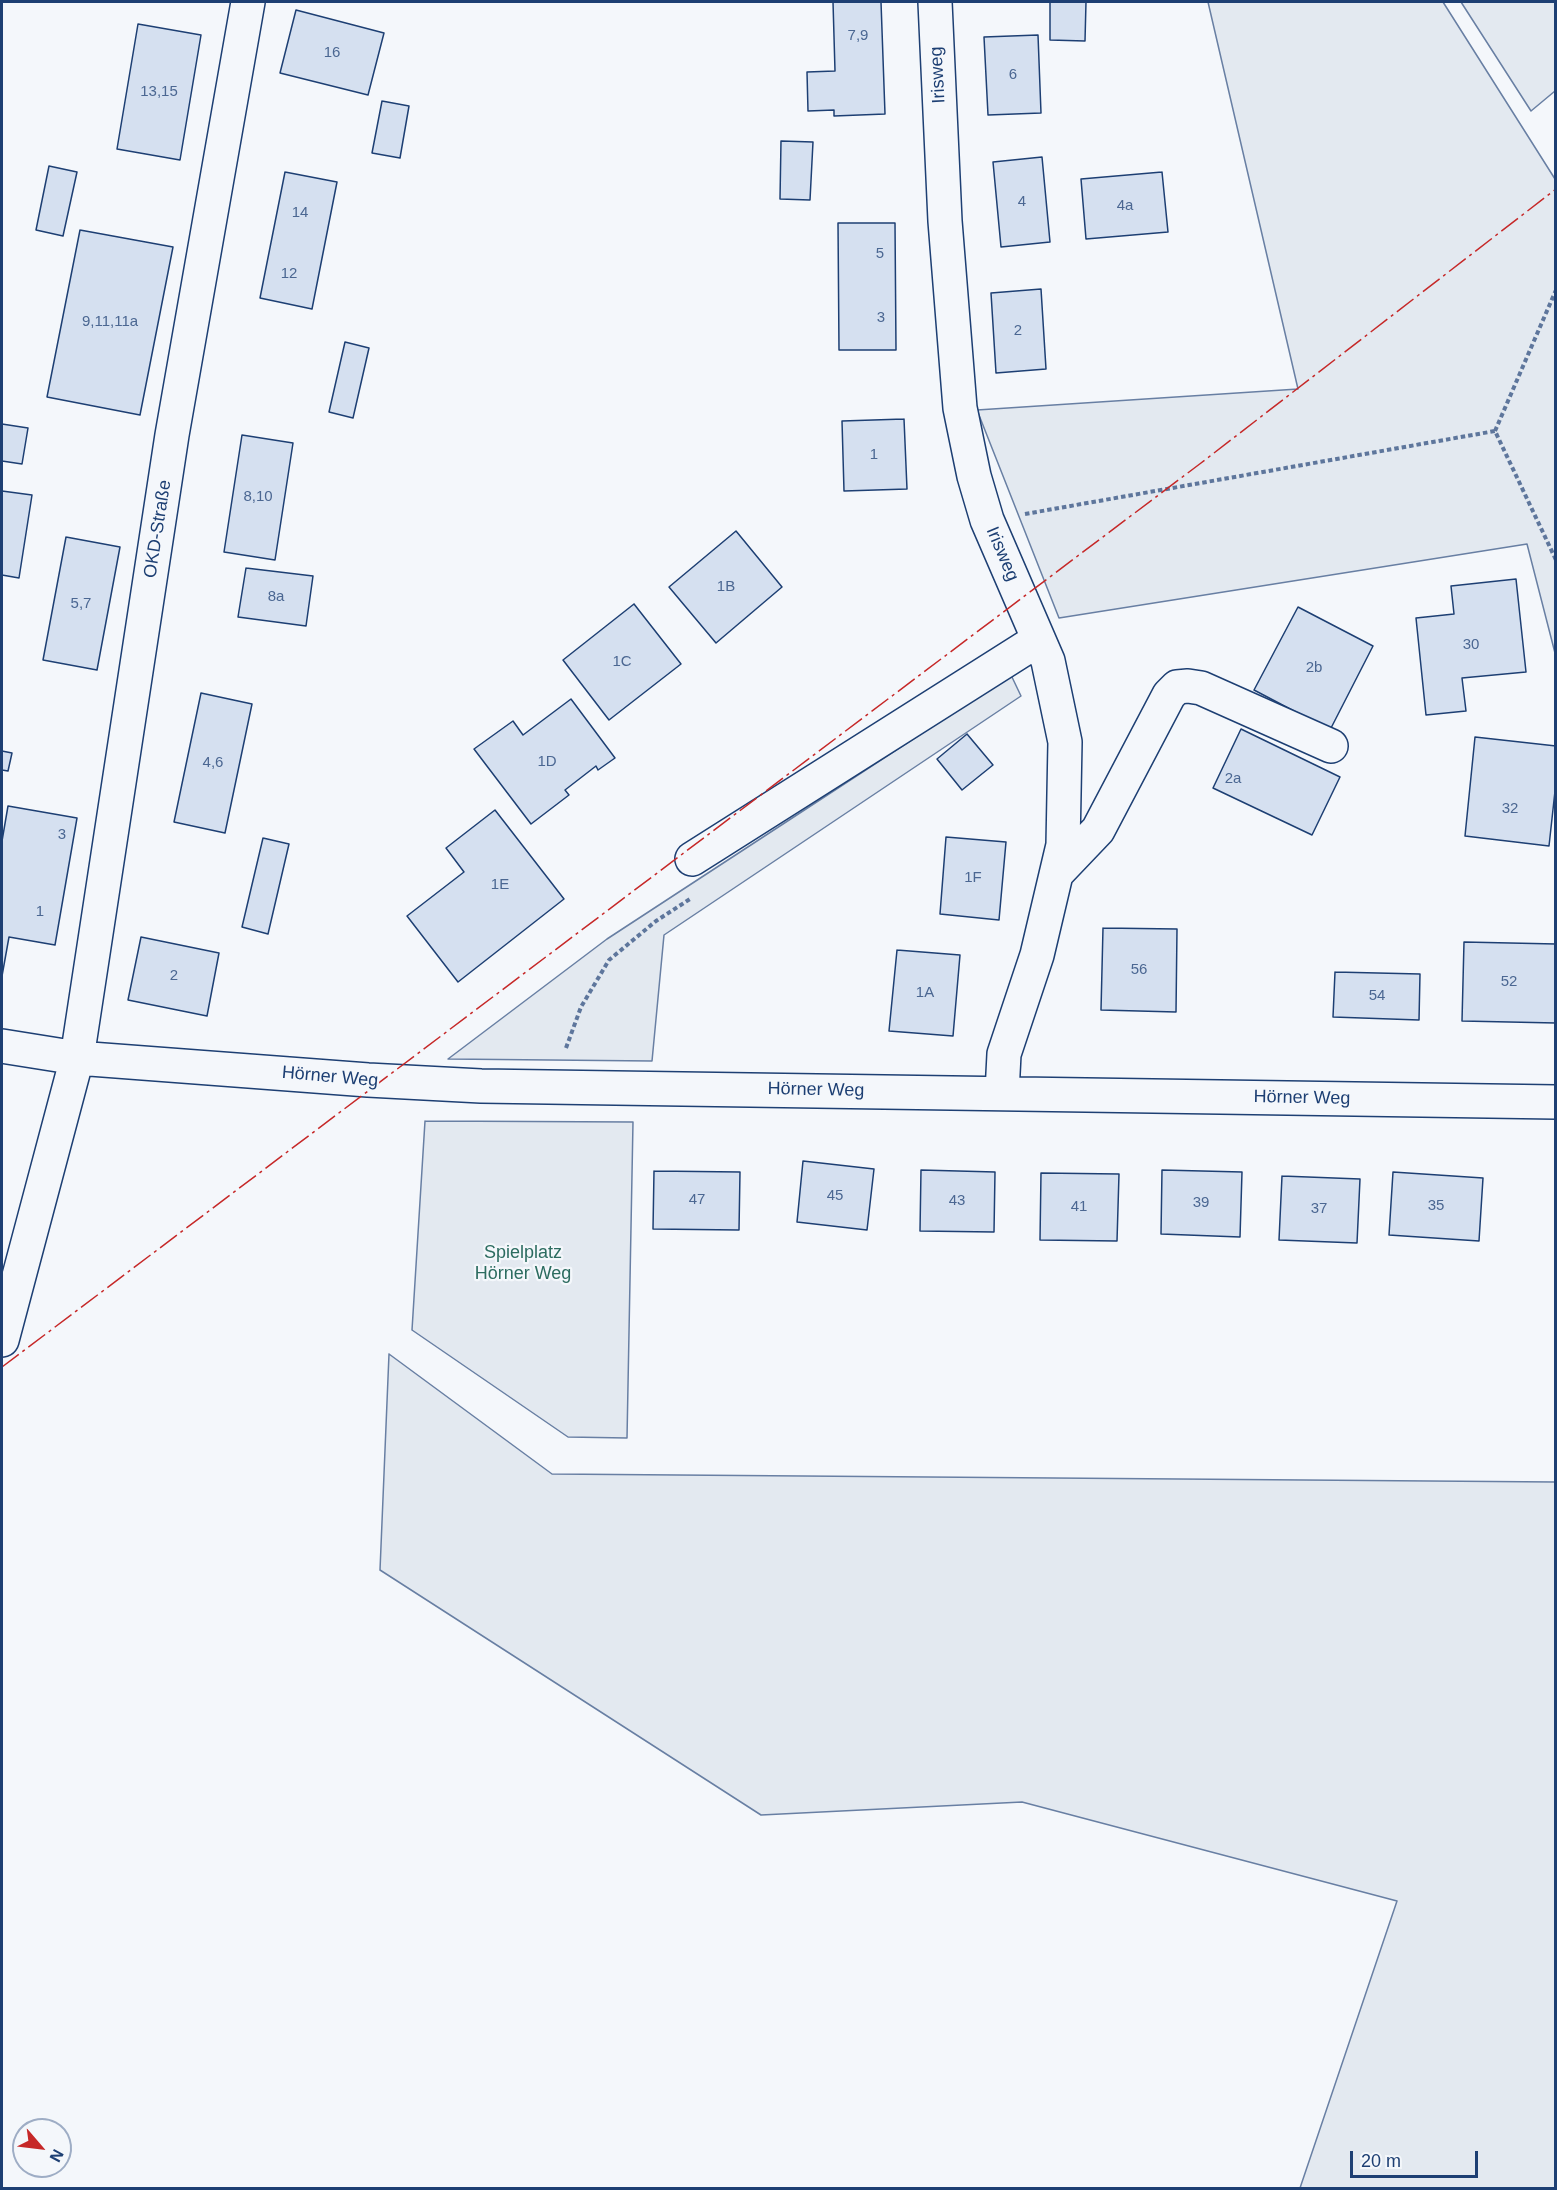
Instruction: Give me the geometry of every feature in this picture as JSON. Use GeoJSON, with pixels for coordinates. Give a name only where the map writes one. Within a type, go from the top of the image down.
{"type":"FeatureCollection","features":[{"type":"Feature","properties":{"kind":"street","name":"OKD-Straße"},"geometry":{"type":"LineString","coordinates":[[77,1058],[172,435],[248,2]]}},
{"type":"Feature","properties":{"kind":"street","name":"Irisweg"},"geometry":{"type":"LineString","coordinates":[[935,2],[945,220],[960,408],[974,476],[987,520],[1048,661],[1065,742],[1063,845],[1037,955],[1004,1054],[1002,1093]]}},
{"type":"Feature","properties":{"kind":"street"},"geometry":{"type":"LineString","coordinates":[[692,859],[1038,640]]}},
{"type":"Feature","properties":{"kind":"street"},"geometry":{"type":"LineString","coordinates":[[1057,873],[1098,830],[1169,695],[1177,687],[1201,688],[1331,746]]}},
{"type":"Feature","properties":{"kind":"street","name":"Hörner Weg"},"geometry":{"type":"LineString","coordinates":[[2,1046],[77,1058],[368,1080],[481,1086],[1556,1102]]}},
{"type":"Feature","properties":{"kind":"street"},"geometry":{"type":"LineString","coordinates":[[2,1340],[77,1058]]}},
{"type":"Feature","properties":{"kind":"path"},"geometry":{"type":"LineString","coordinates":[[1556,290],[1495,431],[1556,560]]}},
{"type":"Feature","properties":{"kind":"path"},"geometry":{"type":"LineString","coordinates":[[987,520],[1495,431]]}},
{"type":"Feature","properties":{"kind":"green space"},"geometry":{"type":"Polygon","coordinates":[[[1208,2],[1443,2],[1555,179],[1555,653],[1527,544],[1059,618],[977,410],[1298,389],[1208,2]]]}},
{"type":"Feature","properties":{"kind":"green space"},"geometry":{"type":"Polygon","coordinates":[[[1461,2],[1555,2],[1555,91],[1531,111],[1461,2]]]}},
{"type":"Feature","properties":{"kind":"green space"},"geometry":{"type":"Polygon","coordinates":[[[1011,675],[1021,696],[664,935],[652,1061],[448,1059],[607,939],[1011,675]]]}},
{"type":"Feature","properties":{"kind":"green space","name":"Spielplatz Hörner Weg"},"geometry":{"type":"Polygon","coordinates":[[[425,1121],[633,1122],[627,1438],[568,1437],[412,1330],[425,1121]]]}},
{"type":"Feature","properties":{"kind":"green space"},"geometry":{"type":"Polygon","coordinates":[[[389,1354],[552,1474],[1555,1482],[1555,2188],[1300,2188],[1397,1901],[1022,1802],[761,1815],[380,1570],[389,1354]]]}},
{"type":"Feature","properties":{"kind":"building"},"geometry":{"type":"Polygon","coordinates":[[[833,2],[881,2],[885,114],[834,116],[834,110],[808,111],[807,72],[835,71],[833,2]]]}},
{"type":"Feature","properties":{"kind":"building"},"geometry":{"type":"Polygon","coordinates":[[[1050,2],[1086,2],[1085,41],[1050,40],[1050,2]]]}},
{"type":"Feature","properties":{"kind":"building"},"geometry":{"type":"Polygon","coordinates":[[[296,10],[384,33],[368,95],[280,73],[296,10]]]}},
{"type":"Feature","properties":{"kind":"building"},"geometry":{"type":"Polygon","coordinates":[[[138,24],[201,35],[180,160],[117,149],[138,24]]]}},
{"type":"Feature","properties":{"kind":"building"},"geometry":{"type":"Polygon","coordinates":[[[1038,35],[1041,113],[988,115],[984,37],[1038,35]]]}},
{"type":"Feature","properties":{"kind":"building"},"geometry":{"type":"Polygon","coordinates":[[[382,101],[409,106],[400,158],[372,153],[382,101]]]}},
{"type":"Feature","properties":{"kind":"building"},"geometry":{"type":"Polygon","coordinates":[[[781,141],[813,142],[810,200],[780,199],[781,141]]]}},
{"type":"Feature","properties":{"kind":"building"},"geometry":{"type":"Polygon","coordinates":[[[1042,157],[1050,242],[1001,247],[993,162],[1042,157]]]}},
{"type":"Feature","properties":{"kind":"building"},"geometry":{"type":"Polygon","coordinates":[[[49,166],[77,172],[63,236],[36,230],[49,166]]]}},
{"type":"Feature","properties":{"kind":"building"},"geometry":{"type":"Polygon","coordinates":[[[285,172],[337,182],[312,309],[260,298],[285,172]]]}},
{"type":"Feature","properties":{"kind":"building"},"geometry":{"type":"Polygon","coordinates":[[[1162,172],[1168,232],[1086,239],[1081,179],[1162,172]]]}},
{"type":"Feature","properties":{"kind":"building"},"geometry":{"type":"Polygon","coordinates":[[[838,223],[895,223],[896,350],[839,350],[838,223]]]}},
{"type":"Feature","properties":{"kind":"building"},"geometry":{"type":"Polygon","coordinates":[[[80,230],[173,247],[140,415],[47,397],[80,230]]]}},
{"type":"Feature","properties":{"kind":"building"},"geometry":{"type":"Polygon","coordinates":[[[1041,289],[1046,369],[996,373],[991,293],[1041,289]]]}},
{"type":"Feature","properties":{"kind":"building"},"geometry":{"type":"Polygon","coordinates":[[[345,342],[369,348],[353,418],[329,412],[345,342]]]}},
{"type":"Feature","properties":{"kind":"building"},"geometry":{"type":"Polygon","coordinates":[[[904,419],[907,489],[844,491],[842,421],[904,419]]]}},
{"type":"Feature","properties":{"kind":"building"},"geometry":{"type":"Polygon","coordinates":[[[2,424],[28,428],[22,464],[2,461],[2,424]]]}},
{"type":"Feature","properties":{"kind":"building"},"geometry":{"type":"Polygon","coordinates":[[[242,435],[293,443],[275,560],[224,552],[242,435]]]}},
{"type":"Feature","properties":{"kind":"building"},"geometry":{"type":"Polygon","coordinates":[[[2,491],[32,495],[19,578],[2,575],[2,491]]]}},
{"type":"Feature","properties":{"kind":"building"},"geometry":{"type":"Polygon","coordinates":[[[736,531],[782,587],[716,643],[669,587],[736,531]]]}},
{"type":"Feature","properties":{"kind":"building"},"geometry":{"type":"Polygon","coordinates":[[[66,537],[120,547],[97,670],[43,660],[66,537]]]}},
{"type":"Feature","properties":{"kind":"building"},"geometry":{"type":"Polygon","coordinates":[[[246,568],[313,576],[306,626],[238,617],[246,568]]]}},
{"type":"Feature","properties":{"kind":"building"},"geometry":{"type":"Polygon","coordinates":[[[1516,579],[1526,672],[1462,678],[1466,711],[1426,715],[1416,618],[1454,614],[1451,586],[1516,579]]]}},
{"type":"Feature","properties":{"kind":"building"},"geometry":{"type":"Polygon","coordinates":[[[634,604],[681,664],[609,720],[563,660],[634,604]]]}},
{"type":"Feature","properties":{"kind":"building"},"geometry":{"type":"Polygon","coordinates":[[[1298,607],[1373,646],[1330,730],[1254,690],[1298,607]]]}},
{"type":"Feature","properties":{"kind":"building"},"geometry":{"type":"Polygon","coordinates":[[[201,693],[252,704],[225,833],[174,822],[201,693]]]}},
{"type":"Feature","properties":{"kind":"building"},"geometry":{"type":"Polygon","coordinates":[[[571,699],[615,758],[598,770],[596,766],[565,790],[569,795],[531,824],[474,749],[513,721],[523,735],[571,699]]]}},
{"type":"Feature","properties":{"kind":"building"},"geometry":{"type":"Polygon","coordinates":[[[1241,729],[1340,777],[1312,835],[1213,788],[1241,729]]]}},
{"type":"Feature","properties":{"kind":"building"},"geometry":{"type":"Polygon","coordinates":[[[967,734],[993,765],[962,790],[937,759],[967,734]]]}},
{"type":"Feature","properties":{"kind":"building"},"geometry":{"type":"Polygon","coordinates":[[[1475,737],[1556,746],[1556,782],[1549,846],[1465,836],[1475,737]]]}},
{"type":"Feature","properties":{"kind":"building"},"geometry":{"type":"Polygon","coordinates":[[[2,751],[12,753],[8,771],[2,770],[2,751]]]}},
{"type":"Feature","properties":{"kind":"building"},"geometry":{"type":"Polygon","coordinates":[[[8,806],[77,818],[55,945],[9,937],[2,976],[2,841],[8,806]]]}},
{"type":"Feature","properties":{"kind":"building"},"geometry":{"type":"Polygon","coordinates":[[[495,810],[564,899],[458,982],[407,916],[464,872],[446,848],[495,810]]]}},
{"type":"Feature","properties":{"kind":"building"},"geometry":{"type":"Polygon","coordinates":[[[946,837],[1006,842],[999,920],[940,914],[946,837]]]}},
{"type":"Feature","properties":{"kind":"building"},"geometry":{"type":"Polygon","coordinates":[[[263,838],[289,844],[268,934],[242,927],[263,838]]]}},
{"type":"Feature","properties":{"kind":"building"},"geometry":{"type":"Polygon","coordinates":[[[1103,928],[1177,929],[1176,1012],[1101,1010],[1103,928]]]}},
{"type":"Feature","properties":{"kind":"building"},"geometry":{"type":"Polygon","coordinates":[[[141,937],[219,953],[207,1016],[128,1000],[141,937]]]}},
{"type":"Feature","properties":{"kind":"building"},"geometry":{"type":"Polygon","coordinates":[[[1464,942],[1556,944],[1556,1023],[1462,1021],[1464,942]]]}},
{"type":"Feature","properties":{"kind":"building"},"geometry":{"type":"Polygon","coordinates":[[[897,950],[960,955],[953,1036],[889,1031],[897,950]]]}},
{"type":"Feature","properties":{"kind":"building"},"geometry":{"type":"Polygon","coordinates":[[[1335,972],[1420,974],[1419,1020],[1333,1017],[1335,972]]]}},
{"type":"Feature","properties":{"kind":"building"},"geometry":{"type":"Polygon","coordinates":[[[803,1161],[874,1169],[867,1230],[797,1222],[803,1161]]]}},
{"type":"Feature","properties":{"kind":"building"},"geometry":{"type":"Polygon","coordinates":[[[921,1170],[995,1172],[994,1232],[920,1231],[921,1170]]]}},
{"type":"Feature","properties":{"kind":"building"},"geometry":{"type":"Polygon","coordinates":[[[1162,1170],[1242,1172],[1240,1237],[1161,1234],[1162,1170]]]}},
{"type":"Feature","properties":{"kind":"building"},"geometry":{"type":"Polygon","coordinates":[[[654,1171],[740,1172],[739,1230],[653,1229],[654,1171]]]}},
{"type":"Feature","properties":{"kind":"building"},"geometry":{"type":"Polygon","coordinates":[[[1393,1172],[1483,1178],[1479,1241],[1389,1235],[1393,1172]]]}},
{"type":"Feature","properties":{"kind":"building"},"geometry":{"type":"Polygon","coordinates":[[[1041,1173],[1119,1174],[1117,1241],[1040,1240],[1041,1173]]]}},
{"type":"Feature","properties":{"kind":"building"},"geometry":{"type":"Polygon","coordinates":[[[1282,1176],[1360,1179],[1357,1243],[1279,1240],[1282,1176]]]}},
{"type":"Feature","properties":{"kind":"power"},"geometry":{"type":"LineString","coordinates":[[2,1367],[1201,463],[1556,189]]}}]}
